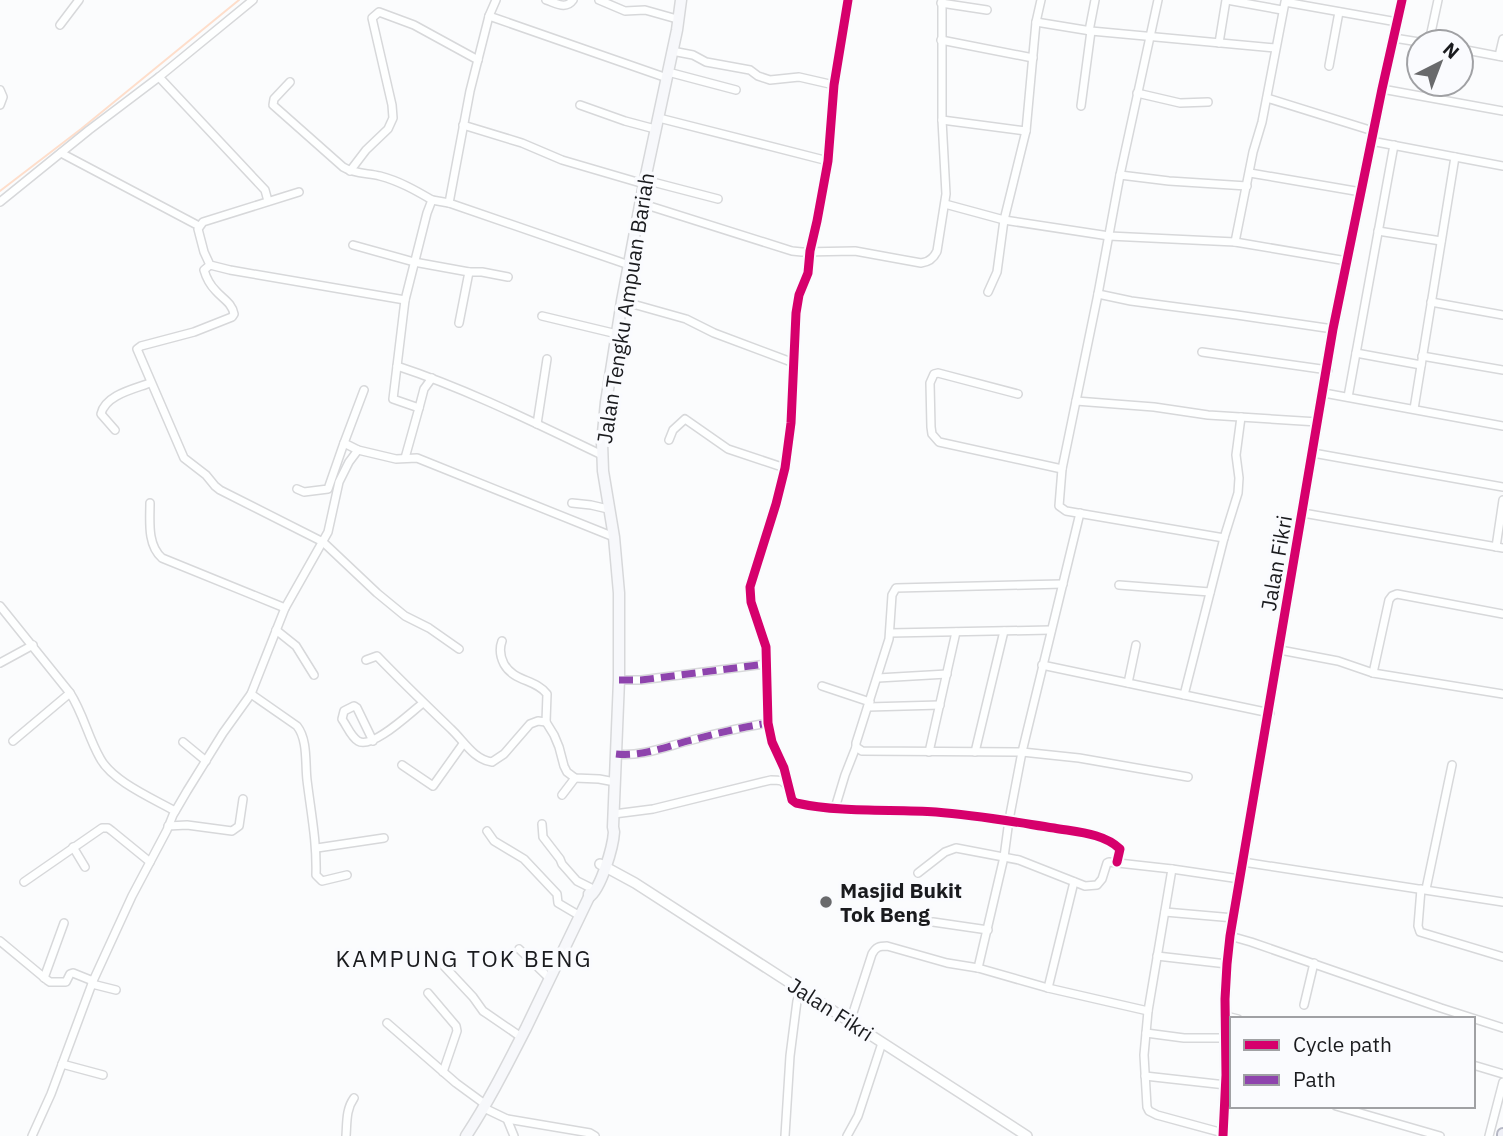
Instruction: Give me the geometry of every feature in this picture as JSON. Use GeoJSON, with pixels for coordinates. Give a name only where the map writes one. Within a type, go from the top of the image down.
{"type":"FeatureCollection","features":[{"type":"Feature","properties":{"kind":"main road","name":"Jalan Tengku Ampuan Bariah"},"geometry":{"type":"LineString","coordinates":[[466,1136],[485,1106],[550,979],[614,837],[612,827],[619,680],[619,593],[602,455],[606,402],[640,203],[668,75],[681,0]]}},
{"type":"Feature","properties":{"kind":"street"},"geometry":{"type":"LineString","coordinates":[[60,25],[79,0]]}},
{"type":"Feature","properties":{"kind":"street"},"geometry":{"type":"LineString","coordinates":[[0,202],[253,0]]}},
{"type":"Feature","properties":{"kind":"street"},"geometry":{"type":"LineString","coordinates":[[449,203],[478,60],[489,16],[496,0]]}},
{"type":"Feature","properties":{"kind":"street"},"geometry":{"type":"LineString","coordinates":[[546,0],[566,6],[573,0]]}},
{"type":"Feature","properties":{"kind":"street"},"geometry":{"type":"LineString","coordinates":[[599,0],[625,10],[645,10],[677,19]]}},
{"type":"Feature","properties":{"kind":"street"},"geometry":{"type":"LineString","coordinates":[[848,0],[834,85],[828,161],[808,273],[799,295],[791,423],[785,468],[750,587],[751,602],[766,648],[768,723],[772,742],[784,768],[792,800],[796,803],[835,808],[938,812],[1086,833],[1113,843],[1120,849],[1117,862]]}},
{"type":"Feature","properties":{"kind":"street"},"geometry":{"type":"LineString","coordinates":[[988,292],[997,272],[1004,220],[1026,131],[1041,0]]}},
{"type":"Feature","properties":{"kind":"street"},"geometry":{"type":"LineString","coordinates":[[1081,106],[1095,0]]}},
{"type":"Feature","properties":{"kind":"street"},"geometry":{"type":"LineString","coordinates":[[1158,0],[1120,175],[1062,469],[1059,506],[1066,511],[1224,538]]}},
{"type":"Feature","properties":{"kind":"street"},"geometry":{"type":"LineString","coordinates":[[1219,43],[1226,0],[1284,4],[1397,22]]}},
{"type":"Feature","properties":{"kind":"street","name":"Jalan Fikri"},"geometry":{"type":"LineString","coordinates":[[1223,1135],[1228,1079],[1225,1038],[1230,936],[1270,713],[1333,329],[1402,0]]}},
{"type":"Feature","properties":{"kind":"street"},"geometry":{"type":"LineString","coordinates":[[1432,28],[1438,0]]}},
{"type":"Feature","properties":{"kind":"street"},"geometry":{"type":"LineString","coordinates":[[640,203],[792,251],[855,251],[928,262],[937,251],[946,204],[942,120],[942,1],[987,10]]}},
{"type":"Feature","properties":{"kind":"street"},"geometry":{"type":"LineString","coordinates":[[1235,242],[1267,98],[1284,4]]}},
{"type":"Feature","properties":{"kind":"street"},"geometry":{"type":"LineString","coordinates":[[350,171],[366,150],[388,129],[393,118],[372,19],[375,14],[379,12],[407,22],[478,60]]}},
{"type":"Feature","properties":{"kind":"street"},"geometry":{"type":"LineString","coordinates":[[1329,66],[1339,12]]}},
{"type":"Feature","properties":{"kind":"street"},"geometry":{"type":"LineString","coordinates":[[489,16],[668,75],[736,90]]}},
{"type":"Feature","properties":{"kind":"street"},"geometry":{"type":"LineString","coordinates":[[1037,22],[1090,31],[1275,48]]}},
{"type":"Feature","properties":{"kind":"street"},"geometry":{"type":"LineString","coordinates":[[1394,38],[1405,40]]}},
{"type":"Feature","properties":{"kind":"street"},"geometry":{"type":"LineString","coordinates":[[1475,51],[1501,56],[1503,39]]}},
{"type":"Feature","properties":{"kind":"street"},"geometry":{"type":"LineString","coordinates":[[941,40],[1033,58]]}},
{"type":"Feature","properties":{"kind":"street"},"geometry":{"type":"LineString","coordinates":[[672,51],[693,55],[706,62],[750,71],[770,79],[799,77],[834,85]]}},
{"type":"Feature","properties":{"kind":"street"},"geometry":{"type":"LineString","coordinates":[[159,77],[264,190],[268,201]]}},
{"type":"Feature","properties":{"kind":"street"},"geometry":{"type":"LineString","coordinates":[[290,82],[274,99],[273,105],[350,171],[378,175],[400,182],[432,200],[449,203],[629,265]]}},
{"type":"Feature","properties":{"kind":"street"},"geometry":{"type":"LineString","coordinates":[[1382,89],[1503,111]]}},
{"type":"Feature","properties":{"kind":"street"},"geometry":{"type":"LineString","coordinates":[[0,90],[3,96],[0,104]]}},
{"type":"Feature","properties":{"kind":"street"},"geometry":{"type":"LineString","coordinates":[[1137,93],[1180,103],[1208,102]]}},
{"type":"Feature","properties":{"kind":"street"},"geometry":{"type":"LineString","coordinates":[[1267,98],[1373,131]]}},
{"type":"Feature","properties":{"kind":"street"},"geometry":{"type":"LineString","coordinates":[[580,104],[656,129]]}},
{"type":"Feature","properties":{"kind":"street"},"geometry":{"type":"LineString","coordinates":[[659,118],[828,161]]}},
{"type":"Feature","properties":{"kind":"street"},"geometry":{"type":"LineString","coordinates":[[942,120],[1026,131]]}},
{"type":"Feature","properties":{"kind":"street"},"geometry":{"type":"LineString","coordinates":[[463,125],[522,143],[562,160],[718,199]]}},
{"type":"Feature","properties":{"kind":"street"},"geometry":{"type":"LineString","coordinates":[[1371,141],[1503,166]]}},
{"type":"Feature","properties":{"kind":"street"},"geometry":{"type":"LineString","coordinates":[[1348,397],[1394,145]]}},
{"type":"Feature","properties":{"kind":"street"},"geometry":{"type":"LineString","coordinates":[[61,153],[199,226]]}},
{"type":"Feature","properties":{"kind":"street"},"geometry":{"type":"LineString","coordinates":[[1414,409],[1455,157]]}},
{"type":"Feature","properties":{"kind":"street"},"geometry":{"type":"LineString","coordinates":[[1250,173],[1361,192]]}},
{"type":"Feature","properties":{"kind":"street"},"geometry":{"type":"LineString","coordinates":[[1120,175],[1247,186]]}},
{"type":"Feature","properties":{"kind":"street"},"geometry":{"type":"LineString","coordinates":[[210,265],[199,236],[199,226],[208,219],[299,192]]}},
{"type":"Feature","properties":{"kind":"street"},"geometry":{"type":"LineString","coordinates":[[419,408],[393,399],[405,300],[426,212],[432,200]]}},
{"type":"Feature","properties":{"kind":"street"},"geometry":{"type":"LineString","coordinates":[[946,204],[1004,220],[1108,236],[1235,242],[1347,261]]}},
{"type":"Feature","properties":{"kind":"street"},"geometry":{"type":"LineString","coordinates":[[1378,231],[1441,241]]}},
{"type":"Feature","properties":{"kind":"street"},"geometry":{"type":"LineString","coordinates":[[353,245],[414,262],[508,277]]}},
{"type":"Feature","properties":{"kind":"street"},"geometry":{"type":"LineString","coordinates":[[210,265],[405,300]]}},
{"type":"Feature","properties":{"kind":"street"},"geometry":{"type":"LineString","coordinates":[[210,265],[204,270],[205,274],[214,289],[233,308],[232,317],[194,332],[138,347],[137,352],[182,454],[220,490],[323,542],[405,616],[429,628],[458,649]]}},
{"type":"Feature","properties":{"kind":"street"},"geometry":{"type":"LineString","coordinates":[[459,323],[469,272]]}},
{"type":"Feature","properties":{"kind":"street"},"geometry":{"type":"LineString","coordinates":[[1098,295],[1333,329]]}},
{"type":"Feature","properties":{"kind":"street"},"geometry":{"type":"LineString","coordinates":[[622,301],[685,319],[714,333],[794,363]]}},
{"type":"Feature","properties":{"kind":"street"},"geometry":{"type":"LineString","coordinates":[[1431,302],[1503,315]]}},
{"type":"Feature","properties":{"kind":"street"},"geometry":{"type":"LineString","coordinates":[[542,316],[617,334]]}},
{"type":"Feature","properties":{"kind":"street"},"geometry":{"type":"LineString","coordinates":[[1202,352],[1328,370]]}},
{"type":"Feature","properties":{"kind":"street"},"geometry":{"type":"LineString","coordinates":[[1356,353],[1503,370]]}},
{"type":"Feature","properties":{"kind":"street"},"geometry":{"type":"LineString","coordinates":[[537,424],[547,359]]}},
{"type":"Feature","properties":{"kind":"street"},"geometry":{"type":"LineString","coordinates":[[397,366],[432,378],[602,455]]}},
{"type":"Feature","properties":{"kind":"street"},"geometry":{"type":"LineString","coordinates":[[1018,394],[934,374],[930,383],[932,434],[939,442],[1062,469]]}},
{"type":"Feature","properties":{"kind":"street"},"geometry":{"type":"LineString","coordinates":[[405,458],[424,389],[432,378]]}},
{"type":"Feature","properties":{"kind":"street"},"geometry":{"type":"LineString","coordinates":[[115,430],[101,414],[103,408],[116,396],[150,383]]}},
{"type":"Feature","properties":{"kind":"street"},"geometry":{"type":"LineString","coordinates":[[297,489],[304,492],[328,489],[364,390]]}},
{"type":"Feature","properties":{"kind":"street"},"geometry":{"type":"LineString","coordinates":[[1324,393],[1503,425]]}},
{"type":"Feature","properties":{"kind":"street"},"geometry":{"type":"LineString","coordinates":[[1076,401],[1154,407],[1208,415],[1318,422]]}},
{"type":"Feature","properties":{"kind":"street"},"geometry":{"type":"LineString","coordinates":[[1184,695],[1239,490],[1236,455],[1241,417]]}},
{"type":"Feature","properties":{"kind":"street"},"geometry":{"type":"LineString","coordinates":[[669,440],[673,430],[685,419],[728,449],[785,468]]}},
{"type":"Feature","properties":{"kind":"street"},"geometry":{"type":"LineString","coordinates":[[344,443],[358,450],[396,459],[417,458],[614,537]]}},
{"type":"Feature","properties":{"kind":"street"},"geometry":{"type":"LineString","coordinates":[[32,1136],[93,983],[150,862],[175,811],[251,694],[285,608],[323,542],[331,521],[339,481],[358,450]]}},
{"type":"Feature","properties":{"kind":"street"},"geometry":{"type":"LineString","coordinates":[[1313,453],[1503,487]]}},
{"type":"Feature","properties":{"kind":"street"},"geometry":{"type":"LineString","coordinates":[[1303,513],[1500,547],[1503,500]]}},
{"type":"Feature","properties":{"kind":"street"},"geometry":{"type":"LineString","coordinates":[[150,503],[152,541],[154,549],[162,558],[285,608]]}},
{"type":"Feature","properties":{"kind":"street"},"geometry":{"type":"LineString","coordinates":[[572,503],[608,509]]}},
{"type":"Feature","properties":{"kind":"street"},"geometry":{"type":"LineString","coordinates":[[978,968],[1004,857],[1022,752],[1080,513]]}},
{"type":"Feature","properties":{"kind":"street"},"geometry":{"type":"LineString","coordinates":[[835,808],[878,678],[890,633],[892,595],[896,588],[1063,584]]}},
{"type":"Feature","properties":{"kind":"street"},"geometry":{"type":"LineString","coordinates":[[1119,585],[1210,592]]}},
{"type":"Feature","properties":{"kind":"street"},"geometry":{"type":"LineString","coordinates":[[1373,673],[1392,596],[1397,594],[1503,614]]}},
{"type":"Feature","properties":{"kind":"street"},"geometry":{"type":"LineString","coordinates":[[0,606],[77,703],[104,765],[126,783],[175,811]]}},
{"type":"Feature","properties":{"kind":"street"},"geometry":{"type":"LineString","coordinates":[[276,630],[296,646],[314,675]]}},
{"type":"Feature","properties":{"kind":"street"},"geometry":{"type":"LineString","coordinates":[[890,633],[1051,630]]}},
{"type":"Feature","properties":{"kind":"street"},"geometry":{"type":"LineString","coordinates":[[975,752],[1004,631]]}},
{"type":"Feature","properties":{"kind":"street"},"geometry":{"type":"LineString","coordinates":[[929,752],[956,632]]}},
{"type":"Feature","properties":{"kind":"street"},"geometry":{"type":"LineString","coordinates":[[502,641],[501,657],[507,669],[521,679],[543,688],[547,694],[546,722],[559,747],[567,772],[575,778],[615,782]]}},
{"type":"Feature","properties":{"kind":"street"},"geometry":{"type":"LineString","coordinates":[[0,663],[33,645]]}},
{"type":"Feature","properties":{"kind":"street"},"geometry":{"type":"LineString","coordinates":[[1128,683],[1136,645]]}},
{"type":"Feature","properties":{"kind":"street"},"geometry":{"type":"LineString","coordinates":[[1280,650],[1338,661],[1373,673],[1503,694]]}},
{"type":"Feature","properties":{"kind":"street"},"geometry":{"type":"LineString","coordinates":[[366,660],[377,656],[463,744],[485,761],[492,762],[504,754],[530,724],[546,722]]}},
{"type":"Feature","properties":{"kind":"street"},"geometry":{"type":"LineString","coordinates":[[619,680],[641,680],[766,664]]}},
{"type":"Feature","properties":{"kind":"street"},"geometry":{"type":"LineString","coordinates":[[1042,665],[1270,713]]}},
{"type":"Feature","properties":{"kind":"street"},"geometry":{"type":"LineString","coordinates":[[878,678],[947,674]]}},
{"type":"Feature","properties":{"kind":"street"},"geometry":{"type":"LineString","coordinates":[[822,686],[869,704],[940,705]]}},
{"type":"Feature","properties":{"kind":"street"},"geometry":{"type":"LineString","coordinates":[[13,741],[70,693]]}},
{"type":"Feature","properties":{"kind":"street"},"geometry":{"type":"LineString","coordinates":[[251,694],[297,726],[301,732],[317,848],[316,875],[322,881],[347,875]]}},
{"type":"Feature","properties":{"kind":"street"},"geometry":{"type":"LineString","coordinates":[[373,741],[357,708],[354,706],[344,711],[342,719],[356,740],[364,743],[373,741],[423,703]]}},
{"type":"Feature","properties":{"kind":"street"},"geometry":{"type":"LineString","coordinates":[[616,754],[643,754],[721,732],[768,723]]}},
{"type":"Feature","properties":{"kind":"street"},"geometry":{"type":"LineString","coordinates":[[183,742],[206,761]]}},
{"type":"Feature","properties":{"kind":"street"},"geometry":{"type":"LineString","coordinates":[[402,765],[433,786],[463,744]]}},
{"type":"Feature","properties":{"kind":"street"},"geometry":{"type":"LineString","coordinates":[[856,747],[862,751],[1022,752],[1079,758],[1188,777]]}},
{"type":"Feature","properties":{"kind":"street"},"geometry":{"type":"LineString","coordinates":[[1452,765],[1418,926],[1420,932],[1503,957]]}},
{"type":"Feature","properties":{"kind":"street"},"geometry":{"type":"LineString","coordinates":[[771,780],[780,775],[784,768]]}},
{"type":"Feature","properties":{"kind":"street"},"geometry":{"type":"LineString","coordinates":[[562,794],[575,778]]}},
{"type":"Feature","properties":{"kind":"street"},"geometry":{"type":"LineString","coordinates":[[614,814],[653,809],[771,780],[784,782],[789,788]]}},
{"type":"Feature","properties":{"kind":"street"},"geometry":{"type":"LineString","coordinates":[[169,826],[187,825],[232,831],[239,826],[243,799]]}},
{"type":"Feature","properties":{"kind":"street"},"geometry":{"type":"LineString","coordinates":[[542,824],[543,837],[562,864],[591,893],[612,877],[625,878]]}},
{"type":"Feature","properties":{"kind":"street"},"geometry":{"type":"LineString","coordinates":[[24,882],[102,828],[108,828],[150,862]]}},
{"type":"Feature","properties":{"kind":"street"},"geometry":{"type":"LineString","coordinates":[[487,831],[494,841],[524,859],[557,894],[558,903],[562,907],[580,916]]}},
{"type":"Feature","properties":{"kind":"street"},"geometry":{"type":"LineString","coordinates":[[317,848],[384,838]]}},
{"type":"Feature","properties":{"kind":"street"},"geometry":{"type":"LineString","coordinates":[[73,847],[85,867]]}},
{"type":"Feature","properties":{"kind":"street"},"geometry":{"type":"LineString","coordinates":[[918,873],[944,852],[956,848],[1019,860],[1085,886],[1097,885],[1107,863],[1117,862],[1240,879]]}},
{"type":"Feature","properties":{"kind":"street"},"geometry":{"type":"LineString","coordinates":[[1243,862],[1503,902]]}},
{"type":"Feature","properties":{"kind":"street","name":"Jalan Fikri"},"geometry":{"type":"LineString","coordinates":[[604,863],[1027,1136]]}},
{"type":"Feature","properties":{"kind":"street","name":"Jalan Fikri"},"geometry":{"type":"LineString","coordinates":[[604,863],[635,883]]}},
{"type":"Feature","properties":{"kind":"street"},"geometry":{"type":"LineString","coordinates":[[1172,869],[1148,1011],[1145,1076],[1147,1107],[1157,1115],[1223,1135]]}},
{"type":"Feature","properties":{"kind":"street"},"geometry":{"type":"LineString","coordinates":[[1048,988],[1074,882]]}},
{"type":"Feature","properties":{"kind":"street"},"geometry":{"type":"LineString","coordinates":[[1165,912],[1234,918]]}},
{"type":"Feature","properties":{"kind":"street"},"geometry":{"type":"LineString","coordinates":[[933,922],[988,930]]}},
{"type":"Feature","properties":{"kind":"street"},"geometry":{"type":"LineString","coordinates":[[44,978],[64,923]]}},
{"type":"Feature","properties":{"kind":"street"},"geometry":{"type":"LineString","coordinates":[[1230,936],[1469,1017]]}},
{"type":"Feature","properties":{"kind":"street"},"geometry":{"type":"LineString","coordinates":[[0,941],[50,982],[64,983],[73,972],[93,983],[116,990]]}},
{"type":"Feature","properties":{"kind":"street"},"geometry":{"type":"LineString","coordinates":[[850,1022],[873,954],[879,946],[1148,1011]]}},
{"type":"Feature","properties":{"kind":"street"},"geometry":{"type":"LineString","coordinates":[[519,949],[550,979]]}},
{"type":"Feature","properties":{"kind":"street"},"geometry":{"type":"LineString","coordinates":[[1157,956],[1227,964]]}},
{"type":"Feature","properties":{"kind":"street"},"geometry":{"type":"LineString","coordinates":[[1304,1005],[1314,963]]}},
{"type":"Feature","properties":{"kind":"street"},"geometry":{"type":"LineString","coordinates":[[444,967],[483,1011],[521,1037]]}},
{"type":"Feature","properties":{"kind":"street"},"geometry":{"type":"LineString","coordinates":[[785,1136],[790,1056],[796,1001],[801,989]]}},
{"type":"Feature","properties":{"kind":"street"},"geometry":{"type":"LineString","coordinates":[[428,993],[456,1026],[457,1031],[443,1072]]}},
{"type":"Feature","properties":{"kind":"street"},"geometry":{"type":"LineString","coordinates":[[1226,1016],[1230,1017]]}},
{"type":"Feature","properties":{"kind":"street"},"geometry":{"type":"LineString","coordinates":[[1475,1019],[1503,1028]]}},
{"type":"Feature","properties":{"kind":"street"},"geometry":{"type":"LineString","coordinates":[[387,1023],[456,1083],[507,1119],[590,1133],[594,1136]]}},
{"type":"Feature","properties":{"kind":"street"},"geometry":{"type":"LineString","coordinates":[[1146,1033],[1184,1038],[1225,1038]]}},
{"type":"Feature","properties":{"kind":"street"},"geometry":{"type":"LineString","coordinates":[[847,1136],[858,1116],[882,1043]]}},
{"type":"Feature","properties":{"kind":"street"},"geometry":{"type":"LineString","coordinates":[[62,1064],[103,1076]]}},
{"type":"Feature","properties":{"kind":"street"},"geometry":{"type":"LineString","coordinates":[[1475,1066],[1503,1074]]}},
{"type":"Feature","properties":{"kind":"street"},"geometry":{"type":"LineString","coordinates":[[1145,1076],[1228,1079]]}},
{"type":"Feature","properties":{"kind":"street"},"geometry":{"type":"LineString","coordinates":[[1489,1136],[1503,1082]]}},
{"type":"Feature","properties":{"kind":"street"},"geometry":{"type":"LineString","coordinates":[[346,1136],[347,1116],[354,1098]]}},
{"type":"Feature","properties":{"kind":"street"},"geometry":{"type":"LineString","coordinates":[[1343,1108],[1440,1136]]}},
{"type":"Feature","properties":{"kind":"street"},"geometry":{"type":"LineString","coordinates":[[507,1119],[514,1136]]}},
{"type":"Feature","properties":{"kind":"waterway"},"geometry":{"type":"LineString","coordinates":[[0,191],[81,129],[239,0]]}},
{"type":"Feature","properties":{"kind":"marked path"},"geometry":{"type":"LineString","coordinates":[[619,680],[641,680],[766,664]]}},
{"type":"Feature","properties":{"kind":"marked path"},"geometry":{"type":"LineString","coordinates":[[616,754],[645,752],[768,723]]}},
{"type":"Feature","properties":{"kind":"cycle path"},"geometry":{"type":"LineString","coordinates":[[848,0],[834,85],[828,161],[808,273],[799,295],[796,313],[791,423],[785,468],[750,587],[751,602],[766,647],[768,723],[772,742],[784,768],[792,800],[796,803],[848,809],[951,813],[1080,832],[1098,836],[1120,849],[1117,862]]}},
{"type":"Feature","properties":{"kind":"cycle path"},"geometry":{"type":"LineString","coordinates":[[1223,1136],[1226,1075],[1225,999],[1230,936],[1333,329],[1402,0]]}},
{"type":"Feature","properties":{"kind":"place","name":"Masjid Bukit Tok Beng"},"geometry":{"type":"Point","coordinates":[826,902]}},
{"type":"Feature","properties":{"kind":"district","name":"KAMPUNG TOK BENG"},"geometry":{"type":"Point","coordinates":[464,958]}}]}
